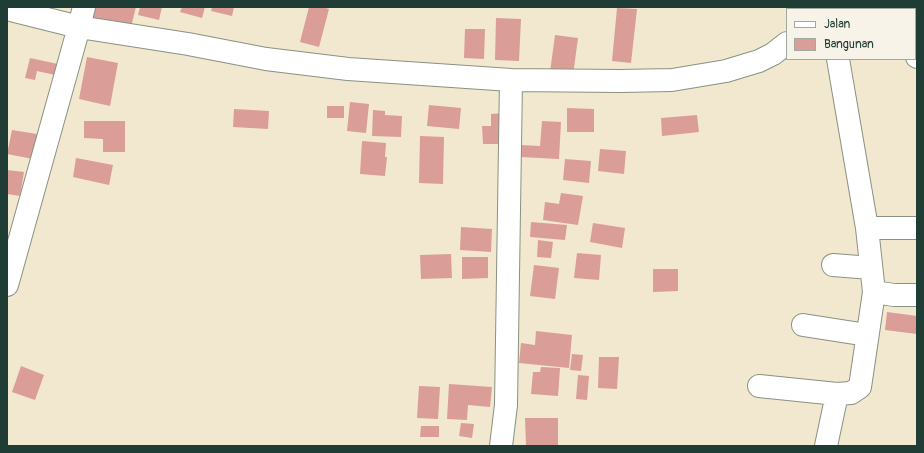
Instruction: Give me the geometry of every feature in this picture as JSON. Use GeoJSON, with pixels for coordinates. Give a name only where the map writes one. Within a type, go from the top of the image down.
{"type":"FeatureCollection","features":[{"type":"Feature","properties":{"kind":"street"},"geometry":{"type":"LineString","coordinates":[[7,9],[81,17],[188,44],[266,59],[348,70],[511,80],[672,80],[726,71],[759,61],[773,54],[786,44]]}},
{"type":"Feature","properties":{"kind":"street"},"geometry":{"type":"LineString","coordinates":[[7,285],[81,17]]}},
{"type":"Feature","properties":{"kind":"street"},"geometry":{"type":"LineString","coordinates":[[759,386],[837,394],[851,393],[860,387],[874,292],[867,228],[838,60]]}},
{"type":"Feature","properties":{"kind":"street"},"geometry":{"type":"LineString","coordinates":[[501,446],[506,405],[511,80]]}},
{"type":"Feature","properties":{"kind":"street"},"geometry":{"type":"LineString","coordinates":[[867,228],[917,228]]}},
{"type":"Feature","properties":{"kind":"street"},"geometry":{"type":"LineString","coordinates":[[833,265],[871,268]]}},
{"type":"Feature","properties":{"kind":"street"},"geometry":{"type":"LineString","coordinates":[[874,292],[917,296]]}},
{"type":"Feature","properties":{"kind":"street"},"geometry":{"type":"LineString","coordinates":[[803,325],[867,335]]}},
{"type":"Feature","properties":{"kind":"street"},"geometry":{"type":"LineString","coordinates":[[826,446],[837,394]]}},
{"type":"Feature","properties":{"kind":"building"},"geometry":{"type":"Polygon","coordinates":[[[94,7],[136,7],[131,27],[91,18],[94,7]]]}},
{"type":"Feature","properties":{"kind":"building"},"geometry":{"type":"Polygon","coordinates":[[[140,7],[162,7],[159,20],[138,15],[140,7]]]}},
{"type":"Feature","properties":{"kind":"building"},"geometry":{"type":"Polygon","coordinates":[[[182,7],[205,7],[202,18],[180,12],[182,7]]]}},
{"type":"Feature","properties":{"kind":"building"},"geometry":{"type":"Polygon","coordinates":[[[212,7],[234,7],[232,16],[211,11],[212,7]]]}},
{"type":"Feature","properties":{"kind":"building"},"geometry":{"type":"Polygon","coordinates":[[[309,7],[322,7],[329,9],[319,47],[300,42],[309,7]]]}},
{"type":"Feature","properties":{"kind":"building"},"geometry":{"type":"Polygon","coordinates":[[[617,8],[637,9],[631,63],[612,61],[617,8]]]}},
{"type":"Feature","properties":{"kind":"building"},"geometry":{"type":"Polygon","coordinates":[[[496,18],[521,19],[519,61],[495,60],[496,18]]]}},
{"type":"Feature","properties":{"kind":"building"},"geometry":{"type":"Polygon","coordinates":[[[465,29],[485,29],[484,59],[464,58],[465,29]]]}},
{"type":"Feature","properties":{"kind":"building"},"geometry":{"type":"Polygon","coordinates":[[[555,35],[578,38],[573,75],[550,72],[555,35]]]}},
{"type":"Feature","properties":{"kind":"building"},"geometry":{"type":"Polygon","coordinates":[[[87,57],[118,63],[110,106],[79,99],[87,57]]]}},
{"type":"Feature","properties":{"kind":"building"},"geometry":{"type":"Polygon","coordinates":[[[30,58],[58,64],[55,75],[37,71],[35,80],[25,78],[30,58]]]}},
{"type":"Feature","properties":{"kind":"building"},"geometry":{"type":"Polygon","coordinates":[[[350,102],[369,104],[366,133],[347,131],[350,102]]]}},
{"type":"Feature","properties":{"kind":"building"},"geometry":{"type":"Polygon","coordinates":[[[429,105],[461,108],[459,129],[427,126],[429,105]]]}},
{"type":"Feature","properties":{"kind":"building"},"geometry":{"type":"Polygon","coordinates":[[[327,106],[344,106],[344,118],[327,118],[327,106]]]}},
{"type":"Feature","properties":{"kind":"building"},"geometry":{"type":"Polygon","coordinates":[[[567,108],[594,109],[594,132],[567,132],[567,108]]]}},
{"type":"Feature","properties":{"kind":"building"},"geometry":{"type":"Polygon","coordinates":[[[234,109],[269,111],[268,129],[233,127],[234,109]]]}},
{"type":"Feature","properties":{"kind":"building"},"geometry":{"type":"Polygon","coordinates":[[[373,110],[385,111],[385,115],[402,116],[401,137],[372,136],[373,110]]]}},
{"type":"Feature","properties":{"kind":"building"},"geometry":{"type":"Polygon","coordinates":[[[505,113],[506,144],[483,144],[482,126],[491,126],[491,114],[505,113]]]}},
{"type":"Feature","properties":{"kind":"building"},"geometry":{"type":"Polygon","coordinates":[[[697,115],[699,132],[662,136],[661,118],[697,115]]]}},
{"type":"Feature","properties":{"kind":"building"},"geometry":{"type":"Polygon","coordinates":[[[84,121],[125,121],[125,152],[103,152],[103,139],[84,138],[84,121]]]}},
{"type":"Feature","properties":{"kind":"building"},"geometry":{"type":"Polygon","coordinates":[[[542,121],[561,122],[559,159],[520,157],[521,145],[540,146],[542,121]]]}},
{"type":"Feature","properties":{"kind":"building"},"geometry":{"type":"Polygon","coordinates":[[[12,130],[37,134],[33,159],[7,154],[12,130]]]}},
{"type":"Feature","properties":{"kind":"building"},"geometry":{"type":"Polygon","coordinates":[[[420,136],[444,137],[443,184],[419,183],[420,136]]]}},
{"type":"Feature","properties":{"kind":"building"},"geometry":{"type":"Polygon","coordinates":[[[362,141],[386,143],[385,157],[387,157],[385,176],[360,174],[362,141]]]}},
{"type":"Feature","properties":{"kind":"building"},"geometry":{"type":"Polygon","coordinates":[[[600,149],[626,151],[624,174],[598,171],[600,149]]]}},
{"type":"Feature","properties":{"kind":"building"},"geometry":{"type":"Polygon","coordinates":[[[76,158],[113,165],[109,185],[73,177],[76,158]]]}},
{"type":"Feature","properties":{"kind":"building"},"geometry":{"type":"Polygon","coordinates":[[[565,159],[591,161],[589,183],[563,180],[565,159]]]}},
{"type":"Feature","properties":{"kind":"building"},"geometry":{"type":"Polygon","coordinates":[[[7,170],[24,172],[20,196],[7,194],[7,170]]]}},
{"type":"Feature","properties":{"kind":"building"},"geometry":{"type":"Polygon","coordinates":[[[561,193],[583,196],[578,225],[543,220],[545,202],[559,204],[561,193]]]}},
{"type":"Feature","properties":{"kind":"building"},"geometry":{"type":"Polygon","coordinates":[[[531,222],[567,225],[565,240],[530,237],[531,222]]]}},
{"type":"Feature","properties":{"kind":"building"},"geometry":{"type":"Polygon","coordinates":[[[593,223],[625,228],[622,248],[590,242],[593,223]]]}},
{"type":"Feature","properties":{"kind":"building"},"geometry":{"type":"Polygon","coordinates":[[[461,227],[492,229],[491,252],[460,250],[461,227]]]}},
{"type":"Feature","properties":{"kind":"building"},"geometry":{"type":"Polygon","coordinates":[[[538,240],[553,242],[551,258],[537,257],[538,240]]]}},
{"type":"Feature","properties":{"kind":"building"},"geometry":{"type":"Polygon","coordinates":[[[577,253],[601,255],[599,280],[574,278],[577,253]]]}},
{"type":"Feature","properties":{"kind":"building"},"geometry":{"type":"Polygon","coordinates":[[[451,254],[452,278],[421,279],[420,255],[451,254]]]}},
{"type":"Feature","properties":{"kind":"building"},"geometry":{"type":"Polygon","coordinates":[[[462,257],[488,257],[488,278],[462,279],[462,257]]]}},
{"type":"Feature","properties":{"kind":"building"},"geometry":{"type":"Polygon","coordinates":[[[534,265],[559,268],[555,299],[530,296],[534,265]]]}},
{"type":"Feature","properties":{"kind":"building"},"geometry":{"type":"Polygon","coordinates":[[[653,269],[678,269],[678,291],[653,292],[653,269]]]}},
{"type":"Feature","properties":{"kind":"building"},"geometry":{"type":"Polygon","coordinates":[[[887,312],[917,316],[917,334],[885,330],[887,312]]]}},
{"type":"Feature","properties":{"kind":"building"},"geometry":{"type":"Polygon","coordinates":[[[536,331],[572,335],[569,368],[519,363],[521,343],[535,345],[536,331]]]}},
{"type":"Feature","properties":{"kind":"building"},"geometry":{"type":"Polygon","coordinates":[[[572,354],[583,355],[581,371],[570,370],[572,354]]]}},
{"type":"Feature","properties":{"kind":"building"},"geometry":{"type":"Polygon","coordinates":[[[599,357],[619,357],[617,389],[598,388],[599,357]]]}},
{"type":"Feature","properties":{"kind":"building"},"geometry":{"type":"Polygon","coordinates":[[[21,366],[44,375],[35,400],[12,392],[21,366]]]}},
{"type":"Feature","properties":{"kind":"building"},"geometry":{"type":"Polygon","coordinates":[[[541,367],[560,368],[558,396],[531,394],[533,372],[540,372],[541,367]]]}},
{"type":"Feature","properties":{"kind":"building"},"geometry":{"type":"Polygon","coordinates":[[[578,375],[589,376],[587,400],[576,399],[578,375]]]}},
{"type":"Feature","properties":{"kind":"building"},"geometry":{"type":"Polygon","coordinates":[[[449,384],[492,387],[490,407],[468,405],[467,420],[447,419],[449,384]]]}},
{"type":"Feature","properties":{"kind":"building"},"geometry":{"type":"Polygon","coordinates":[[[419,386],[440,387],[438,419],[417,418],[419,386]]]}},
{"type":"Feature","properties":{"kind":"building"},"geometry":{"type":"Polygon","coordinates":[[[525,418],[558,418],[558,446],[526,446],[525,418]]]}},
{"type":"Feature","properties":{"kind":"building"},"geometry":{"type":"Polygon","coordinates":[[[461,423],[474,424],[472,438],[459,436],[461,423]]]}},
{"type":"Feature","properties":{"kind":"building"},"geometry":{"type":"Polygon","coordinates":[[[421,426],[439,426],[439,437],[420,437],[421,426]]]}}]}
